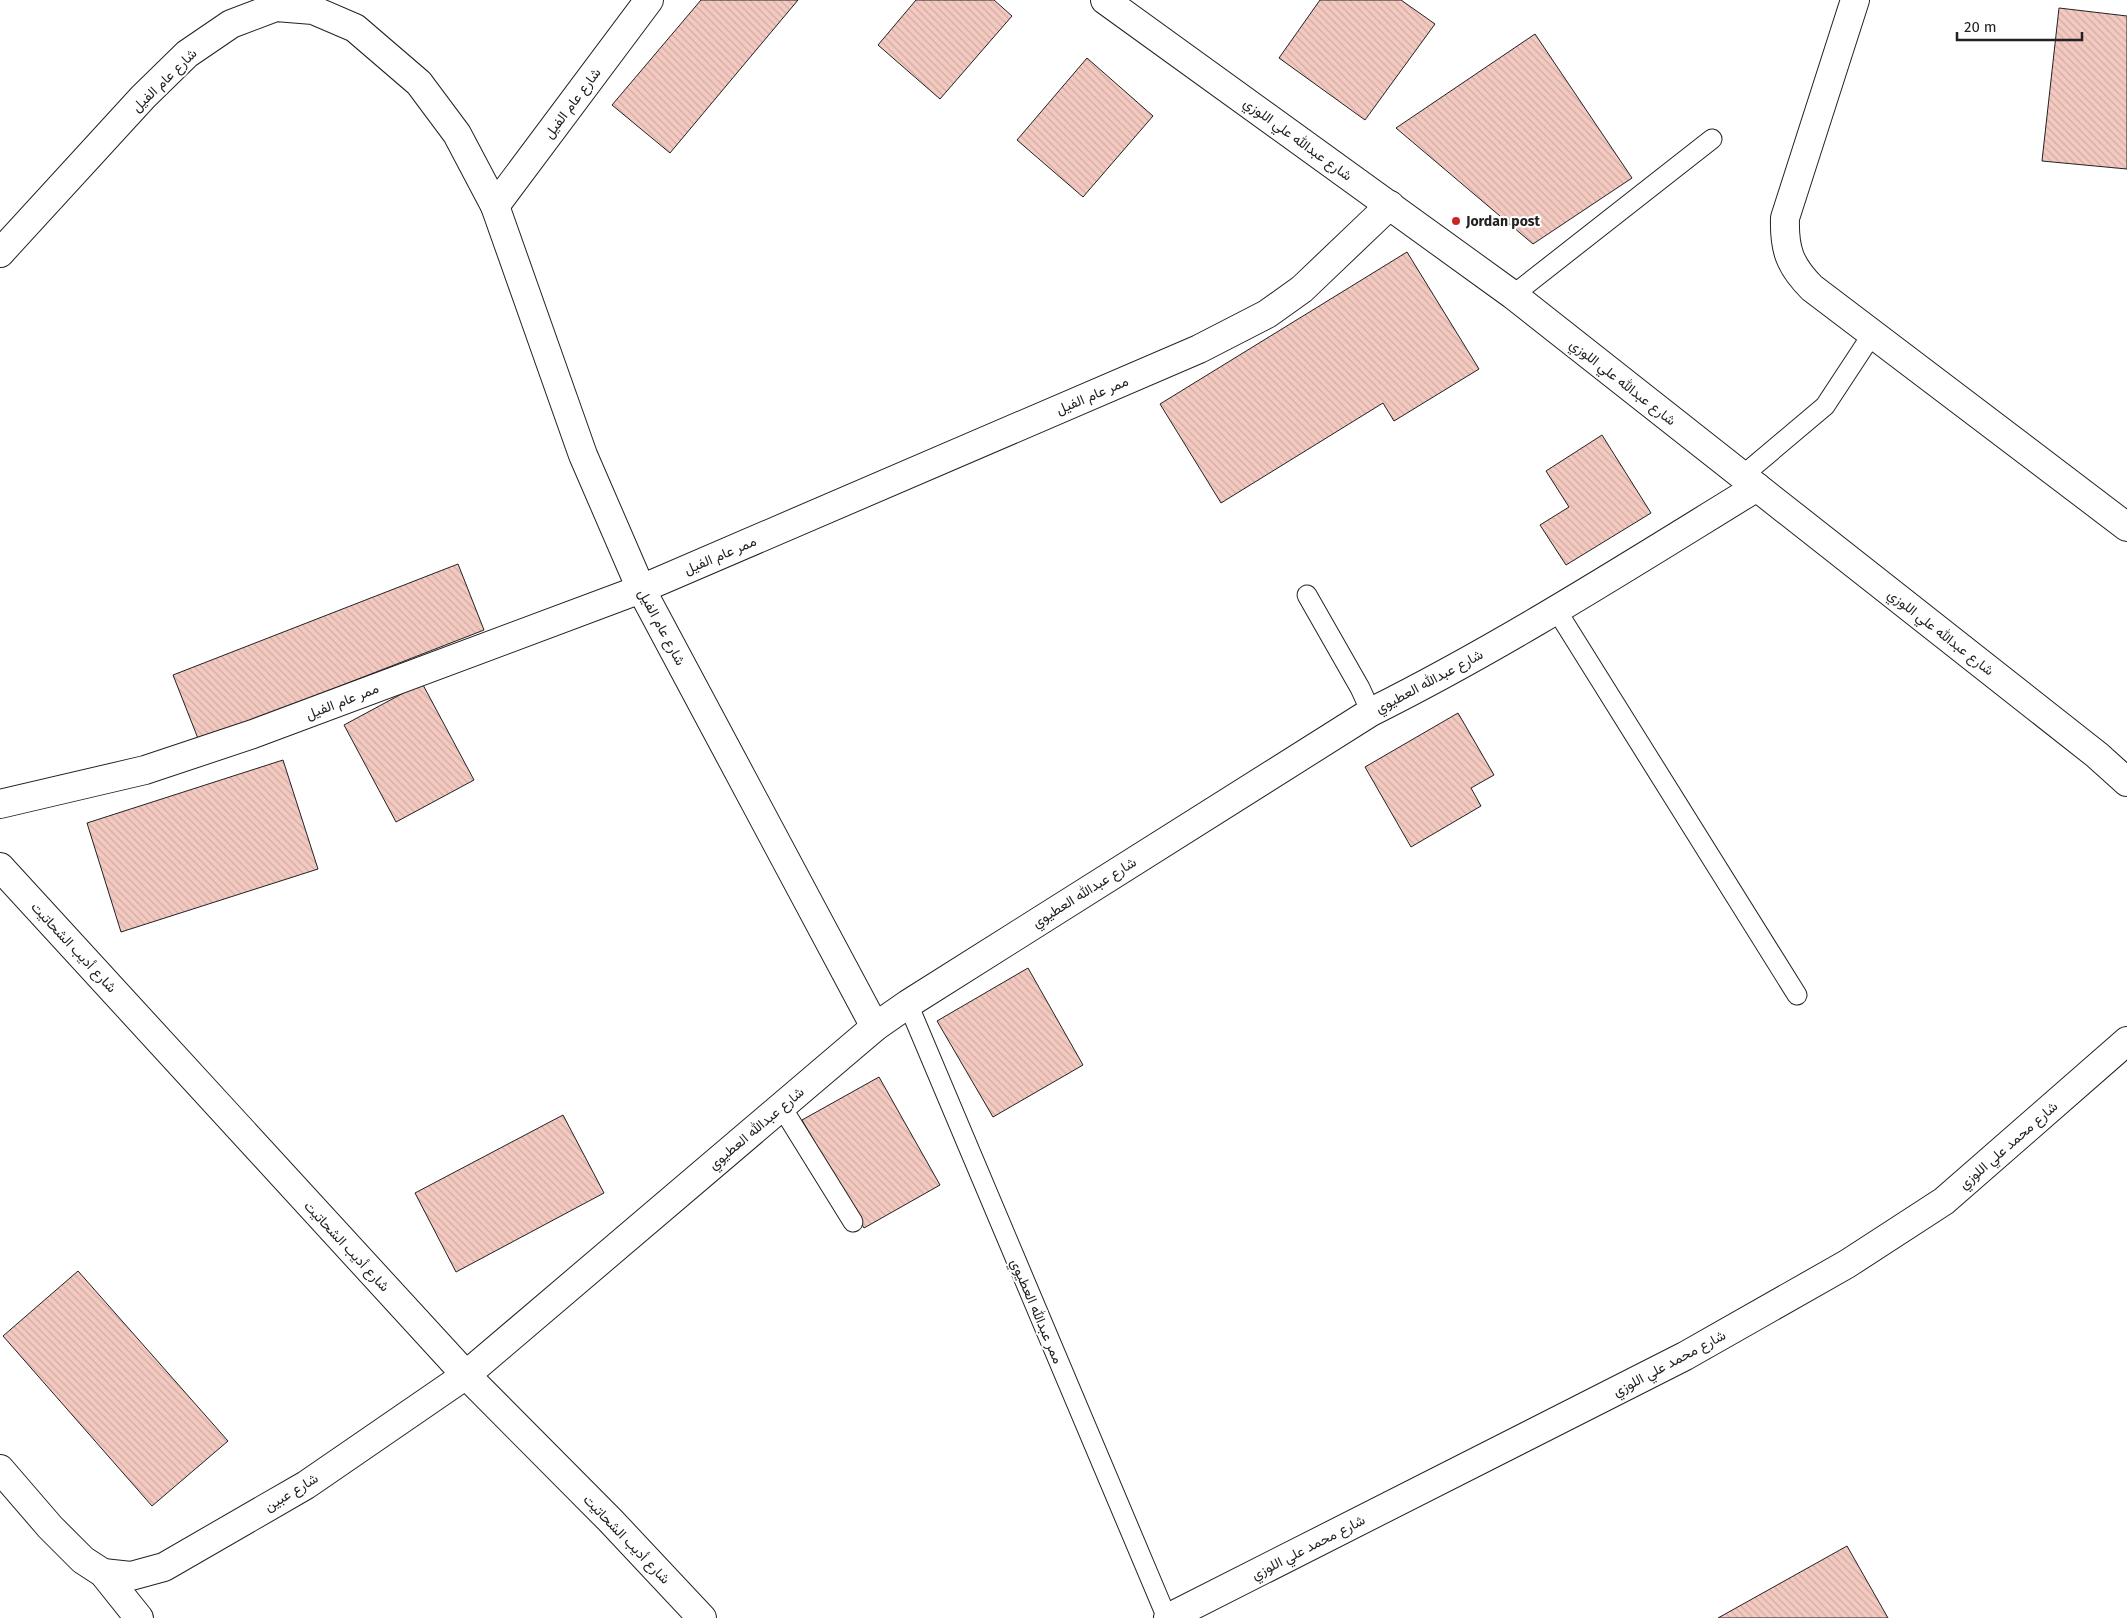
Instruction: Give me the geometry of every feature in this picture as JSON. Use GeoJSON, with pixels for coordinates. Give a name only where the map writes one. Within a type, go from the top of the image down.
{"type":"FeatureCollection","features":[{"type":"Feature","properties":{"kind":"street","name":"شارع عام الفيل"},"geometry":{"type":"LineString","coordinates":[[495,206],[649,0]]}},
{"type":"Feature","properties":{"kind":"street","name":"شارع عبدالله علي اللوزي"},"geometry":{"type":"LineString","coordinates":[[1105,0],[1513,295],[2096,755],[2127,782]]}},
{"type":"Feature","properties":{"kind":"street"},"geometry":{"type":"LineString","coordinates":[[1855,0],[1785,218],[1784,239],[1790,258],[1800,276],[1812,288],[2127,527]]}},
{"type":"Feature","properties":{"kind":"street","name":"شارع عام الفيل"},"geometry":{"type":"LineString","coordinates":[[0,253],[144,97],[187,54],[231,24],[276,7],[313,10],[355,28],[419,83],[457,134],[495,206],[583,455],[641,589],[875,1027]]}},
{"type":"Feature","properties":{"kind":"street","name":"ممر عام الفيل"},"geometry":{"type":"LineString","coordinates":[[0,804],[145,770],[253,734],[641,589],[1199,349],[1267,314],[1302,288],[1390,205]]}},
{"type":"Feature","properties":{"kind":"street","name":"شارع عبدالله العطيوي"},"geometry":{"type":"LineString","coordinates":[[466,1375],[875,1027],[908,1004],[1371,712],[1412,692],[1556,611],[1749,481]]}},
{"type":"Feature","properties":{"kind":"street","name":"شارع أديب الشحاتيت"},"geometry":{"type":"LineString","coordinates":[[0,867],[466,1375],[610,1520],[702,1618]]}},
{"type":"Feature","properties":{"kind":"street","name":"شارع محمد علي اللوزي"},"geometry":{"type":"LineString","coordinates":[[1168,1618],[1685,1356],[1847,1264],[1944,1201],[2127,1041]]}},
{"type":"Feature","properties":{"kind":"street","name":"شارع عبين"},"geometry":{"type":"LineString","coordinates":[[102,1573],[132,1576],[164,1567],[306,1485],[466,1375]]}},
{"type":"Feature","properties":{"kind":"street","name":"شارع عبين"},"geometry":{"type":"LineString","coordinates":[[0,1469],[57,1534],[83,1560],[102,1573],[140,1618]]}},
{"type":"Feature","properties":{"kind":"lane"},"geometry":{"type":"LineString","coordinates":[[1513,295],[1712,140]]}},
{"type":"Feature","properties":{"kind":"lane"},"geometry":{"type":"LineString","coordinates":[[1749,481],[1825,406],[1873,333]]}},
{"type":"Feature","properties":{"kind":"lane"},"geometry":{"type":"LineString","coordinates":[[1307,595],[1360,688],[1371,712]]}},
{"type":"Feature","properties":{"kind":"lane"},"geometry":{"type":"LineString","coordinates":[[1556,611],[1797,995]]}},
{"type":"Feature","properties":{"kind":"lane","name":"ممر عبدالله العطيوي"},"geometry":{"type":"LineString","coordinates":[[908,1004],[1168,1618]]}},
{"type":"Feature","properties":{"kind":"lane"},"geometry":{"type":"LineString","coordinates":[[781,1106],[853,1222]]}},
{"type":"Feature","properties":{"kind":"building"},"geometry":{"type":"Polygon","coordinates":[[[701,0],[798,0],[670,153],[612,105],[701,0]]]}},
{"type":"Feature","properties":{"kind":"building"},"geometry":{"type":"Polygon","coordinates":[[[916,0],[994,0],[1012,16],[940,99],[878,45],[916,0]]]}},
{"type":"Feature","properties":{"kind":"building"},"geometry":{"type":"Polygon","coordinates":[[[1320,0],[1401,0],[1435,24],[1365,120],[1279,58],[1320,0]]]}},
{"type":"Feature","properties":{"kind":"building"},"geometry":{"type":"Polygon","coordinates":[[[2059,8],[2127,16],[2127,169],[2042,161],[2059,8]]]}},
{"type":"Feature","properties":{"kind":"building"},"geometry":{"type":"Polygon","coordinates":[[[1535,34],[1632,178],[1533,244],[1396,128],[1535,34]]]}},
{"type":"Feature","properties":{"kind":"building"},"geometry":{"type":"Polygon","coordinates":[[[1087,58],[1153,116],[1083,197],[1017,140],[1087,58]]]}},
{"type":"Feature","properties":{"kind":"building"},"geometry":{"type":"Polygon","coordinates":[[[1407,252],[1479,369],[1394,421],[1383,403],[1221,503],[1160,404],[1407,252]]]}},
{"type":"Feature","properties":{"kind":"building"},"geometry":{"type":"Polygon","coordinates":[[[1602,435],[1651,513],[1566,565],[1540,525],[1569,507],[1546,471],[1602,435]]]}},
{"type":"Feature","properties":{"kind":"building"},"geometry":{"type":"Polygon","coordinates":[[[458,564],[484,630],[199,741],[173,675],[458,564]]]}},
{"type":"Feature","properties":{"kind":"building"},"geometry":{"type":"Polygon","coordinates":[[[422,683],[474,780],[396,822],[344,725],[422,683]]]}},
{"type":"Feature","properties":{"kind":"building"},"geometry":{"type":"Polygon","coordinates":[[[1458,713],[1494,775],[1471,788],[1481,806],[1411,847],[1365,767],[1458,713]]]}},
{"type":"Feature","properties":{"kind":"building"},"geometry":{"type":"Polygon","coordinates":[[[283,760],[318,869],[121,932],[87,823],[283,760]]]}},
{"type":"Feature","properties":{"kind":"building"},"geometry":{"type":"Polygon","coordinates":[[[1028,968],[1083,1065],[993,1117],[937,1021],[1028,968]]]}},
{"type":"Feature","properties":{"kind":"building"},"geometry":{"type":"Polygon","coordinates":[[[879,1077],[940,1185],[864,1228],[802,1120],[879,1077]]]}},
{"type":"Feature","properties":{"kind":"building"},"geometry":{"type":"Polygon","coordinates":[[[563,1115],[604,1193],[456,1272],[415,1193],[563,1115]]]}},
{"type":"Feature","properties":{"kind":"building"},"geometry":{"type":"Polygon","coordinates":[[[78,1271],[228,1441],[152,1506],[3,1336],[78,1271]]]}},
{"type":"Feature","properties":{"kind":"building"},"geometry":{"type":"Polygon","coordinates":[[[1847,1546],[1888,1618],[1718,1618],[1847,1546]]]}},
{"type":"Feature","properties":{"kind":"place","name":"Jordan post"},"geometry":{"type":"Point","coordinates":[1456,221]}}]}
